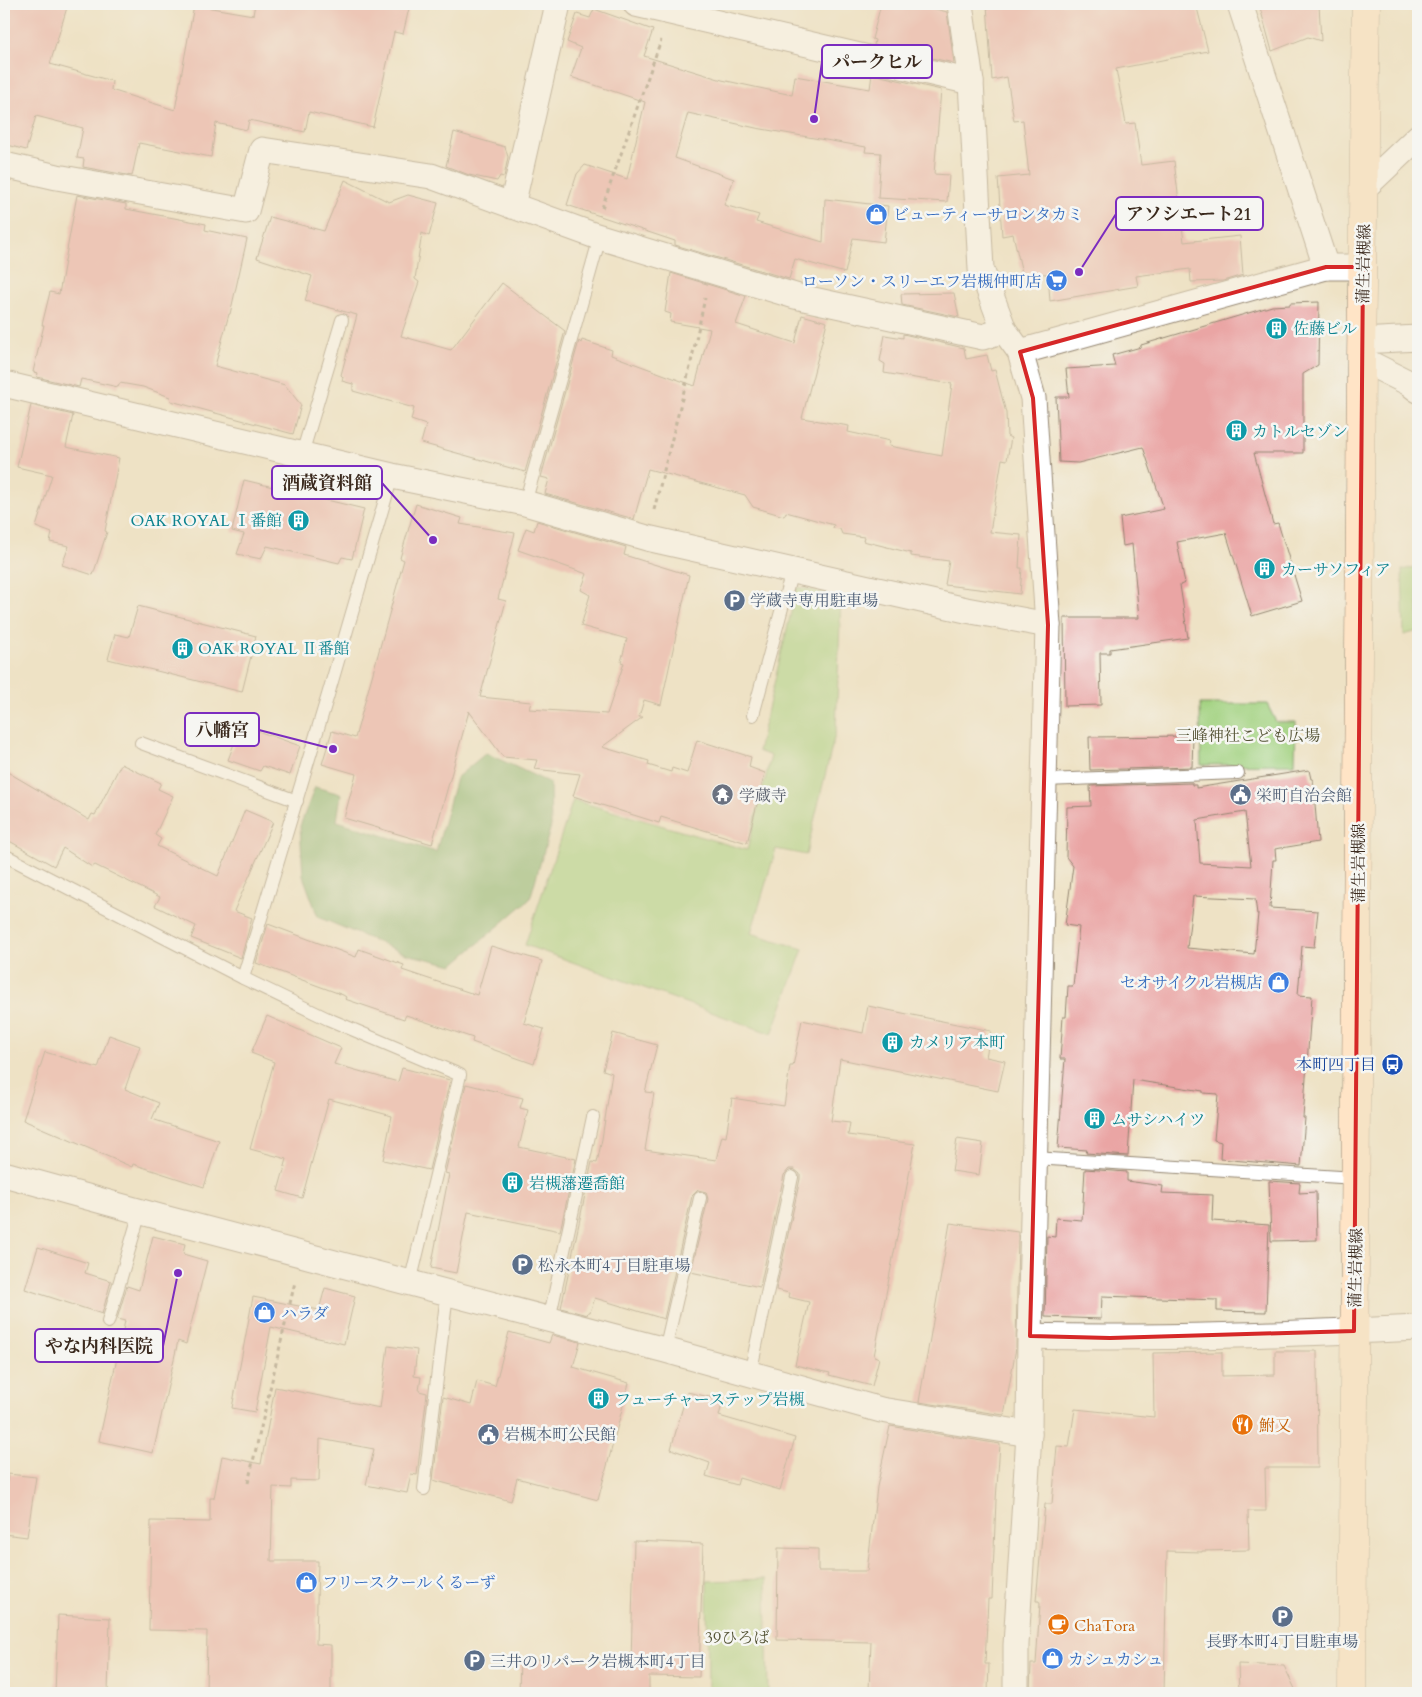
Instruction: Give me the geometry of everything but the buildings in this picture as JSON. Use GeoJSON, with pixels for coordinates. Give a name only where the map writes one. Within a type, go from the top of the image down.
{"type":"FeatureCollection","features":[{"type":"Feature","properties":{"kind":"main road","name":"蒲生岩槻線"},"geometry":{"type":"LineString","coordinates":[[1352,1693],[1361,350],[1366,4]]}},
{"type":"Feature","properties":{"kind":"street"},"geometry":{"type":"LineString","coordinates":[[512,206],[558,4]]}},
{"type":"Feature","properties":{"kind":"street"},"geometry":{"type":"LineString","coordinates":[[636,4],[971,82]]}},
{"type":"Feature","properties":{"kind":"street"},"geometry":{"type":"LineString","coordinates":[[960,4],[971,82],[981,269],[1004,330],[1020,352],[1033,398],[1048,625],[1029,1434],[1016,1645],[1016,1693]]}},
{"type":"Feature","properties":{"kind":"street"},"geometry":{"type":"LineString","coordinates":[[1240,4],[1326,266]]}},
{"type":"Feature","properties":{"kind":"street"},"geometry":{"type":"LineString","coordinates":[[1364,188],[1418,137]]}},
{"type":"Feature","properties":{"kind":"street"},"geometry":{"type":"LineString","coordinates":[[4,165],[57,177],[246,211],[262,150],[431,176],[596,236],[795,296],[983,337],[1004,330]]}},
{"type":"Feature","properties":{"kind":"street"},"geometry":{"type":"LineString","coordinates":[[1020,352],[1326,266],[1363,267]]}},
{"type":"Feature","properties":{"kind":"street"},"geometry":{"type":"LineString","coordinates":[[1361,350],[1418,338]]}},
{"type":"Feature","properties":{"kind":"street"},"geometry":{"type":"LineString","coordinates":[[1361,350],[1418,390]]}},
{"type":"Feature","properties":{"kind":"street"},"geometry":{"type":"LineString","coordinates":[[4,384],[392,476],[525,503],[647,538],[966,610],[1048,625]]}},
{"type":"Feature","properties":{"kind":"street"},"geometry":{"type":"LineString","coordinates":[[4,1174],[301,1255],[665,1350],[881,1410],[1029,1434]]}},
{"type":"Feature","properties":{"kind":"street"},"geometry":{"type":"LineString","coordinates":[[1030,1336],[1110,1338],[1292,1335],[1418,1328]]}},
{"type":"Feature","properties":{"kind":"lane"},"geometry":{"type":"LineString","coordinates":[[525,503],[596,236]]}},
{"type":"Feature","properties":{"kind":"lane"},"geometry":{"type":"LineString","coordinates":[[302,454],[342,320]]}},
{"type":"Feature","properties":{"kind":"lane"},"geometry":{"type":"LineString","coordinates":[[243,978],[392,476]]}},
{"type":"Feature","properties":{"kind":"lane"},"geometry":{"type":"LineString","coordinates":[[753,715],[792,571]]}},
{"type":"Feature","properties":{"kind":"lane"},"geometry":{"type":"LineString","coordinates":[[141,743],[297,801]]}},
{"type":"Feature","properties":{"kind":"lane"},"geometry":{"type":"LineString","coordinates":[[1044,780],[1238,773]]}},
{"type":"Feature","properties":{"kind":"lane"},"geometry":{"type":"LineString","coordinates":[[4,855],[243,978],[328,1019],[460,1075],[410,1283]]}},
{"type":"Feature","properties":{"kind":"lane"},"geometry":{"type":"LineString","coordinates":[[549,1320],[593,1117]]}},
{"type":"Feature","properties":{"kind":"lane"},"geometry":{"type":"LineString","coordinates":[[1034,1158],[1356,1178]]}},
{"type":"Feature","properties":{"kind":"lane"},"geometry":{"type":"LineString","coordinates":[[750,1374],[792,1177]]}},
{"type":"Feature","properties":{"kind":"lane"},"geometry":{"type":"LineString","coordinates":[[665,1350],[700,1198]]}},
{"type":"Feature","properties":{"kind":"lane"},"geometry":{"type":"LineString","coordinates":[[108,1322],[140,1212]]}},
{"type":"Feature","properties":{"kind":"lane"},"geometry":{"type":"LineString","coordinates":[[424,1489],[447,1293]]}},
{"type":"Feature","properties":{"kind":"path"},"geometry":{"type":"LineString","coordinates":[[596,236],[670,12]]}},
{"type":"Feature","properties":{"kind":"path"},"geometry":{"type":"LineString","coordinates":[[647,538],[690,367],[710,270]]}},
{"type":"Feature","properties":{"kind":"path"},"geometry":{"type":"LineString","coordinates":[[248,1483],[301,1255]]}},
{"type":"Feature","properties":{"kind":"highlighted area"},"geometry":{"type":"Polygon","coordinates":[[[1326,267],[1363,267],[1354,1331],[1110,1338],[1030,1336],[1048,625],[1033,398],[1020,352],[1326,267]]]}},
{"type":"Feature","properties":{"kind":"green space"},"geometry":{"type":"Polygon","coordinates":[[[1418,566],[1418,631],[1404,635],[1402,570],[1418,566]]]}},
{"type":"Feature","properties":{"kind":"green space"},"geometry":{"type":"Polygon","coordinates":[[[797,587],[841,596],[836,730],[806,855],[776,849],[751,933],[803,949],[772,1034],[525,945],[573,800],[747,850],[771,756],[758,751],[797,587]]]}},
{"type":"Feature","properties":{"kind":"green space","name":"三峰神社こども広場"},"geometry":{"type":"Polygon","coordinates":[[[1200,704],[1267,704],[1276,722],[1296,722],[1295,764],[1201,765],[1200,704]]]}},
{"type":"Feature","properties":{"kind":"green space"},"geometry":{"type":"Polygon","coordinates":[[[486,753],[550,783],[551,826],[530,899],[453,965],[406,954],[318,917],[303,876],[300,826],[315,787],[341,794],[337,821],[436,852],[456,778],[486,753]]]}},
{"type":"Feature","properties":{"kind":"green space","name":"39ひろば"},"geometry":{"type":"Polygon","coordinates":[[[766,1579],[768,1693],[708,1693],[707,1581],[766,1579]]]}},
{"type":"Feature","properties":{"kind":"place","name":"パークヒル"},"geometry":{"type":"Point","coordinates":[814,119]}},
{"type":"Feature","properties":{"kind":"place","name":"ビューティーサロンタカミ"},"geometry":{"type":"Point","coordinates":[877,214]}},
{"type":"Feature","properties":{"kind":"place","name":"アソシエート21"},"geometry":{"type":"Point","coordinates":[1079,272]}},
{"type":"Feature","properties":{"kind":"place","name":"ローソン・スリーエフ岩槻仲町店"},"geometry":{"type":"Point","coordinates":[1057,281]}},
{"type":"Feature","properties":{"kind":"place","name":"佐藤ビル"},"geometry":{"type":"Point","coordinates":[1277,328]}},
{"type":"Feature","properties":{"kind":"place","name":"カトルセゾン"},"geometry":{"type":"Point","coordinates":[1236,431]}},
{"type":"Feature","properties":{"kind":"place","name":"OAK ROYAL Ⅰ番館"},"geometry":{"type":"Point","coordinates":[298,520]}},
{"type":"Feature","properties":{"kind":"place","name":"酒蔵資料館"},"geometry":{"type":"Point","coordinates":[433,540]}},
{"type":"Feature","properties":{"kind":"place","name":"カーサソフィア"},"geometry":{"type":"Point","coordinates":[1265,569]}},
{"type":"Feature","properties":{"kind":"place","name":"学蔵寺専用駐車場"},"geometry":{"type":"Point","coordinates":[734,600]}},
{"type":"Feature","properties":{"kind":"place","name":"OAK ROYAL Ⅱ番館"},"geometry":{"type":"Point","coordinates":[182,648]}},
{"type":"Feature","properties":{"kind":"place","name":"八幡宮"},"geometry":{"type":"Point","coordinates":[333,749]}},
{"type":"Feature","properties":{"kind":"place","name":"学蔵寺"},"geometry":{"type":"Point","coordinates":[723,795]}},
{"type":"Feature","properties":{"kind":"place","name":"栄町自治会館"},"geometry":{"type":"Point","coordinates":[1240,795]}},
{"type":"Feature","properties":{"kind":"place","name":"セオサイクル岩槻店"},"geometry":{"type":"Point","coordinates":[1278,982]}},
{"type":"Feature","properties":{"kind":"place","name":"カメリア本町"},"geometry":{"type":"Point","coordinates":[893,1042]}},
{"type":"Feature","properties":{"kind":"place","name":"本町四丁目"},"geometry":{"type":"Point","coordinates":[1392,1064]}},
{"type":"Feature","properties":{"kind":"place","name":"ムサシハイツ"},"geometry":{"type":"Point","coordinates":[1095,1119]}},
{"type":"Feature","properties":{"kind":"place","name":"岩槻藩遷喬館"},"geometry":{"type":"Point","coordinates":[513,1183]}},
{"type":"Feature","properties":{"kind":"place","name":"松永本町4丁目駐車場"},"geometry":{"type":"Point","coordinates":[522,1265]}},
{"type":"Feature","properties":{"kind":"place","name":"やな内科医院"},"geometry":{"type":"Point","coordinates":[178,1273]}},
{"type":"Feature","properties":{"kind":"place","name":"ハラダ"},"geometry":{"type":"Point","coordinates":[265,1313]}},
{"type":"Feature","properties":{"kind":"place","name":"フューチャーステップ岩槻"},"geometry":{"type":"Point","coordinates":[599,1399]}},
{"type":"Feature","properties":{"kind":"place","name":"鮒又"},"geometry":{"type":"Point","coordinates":[1243,1425]}},
{"type":"Feature","properties":{"kind":"place","name":"岩槻本町公民館"},"geometry":{"type":"Point","coordinates":[488,1434]}},
{"type":"Feature","properties":{"kind":"place","name":"フリースクールくるーず"},"geometry":{"type":"Point","coordinates":[306,1582]}},
{"type":"Feature","properties":{"kind":"place","name":"長野本町4丁目駐車場"},"geometry":{"type":"Point","coordinates":[1282,1617]}},
{"type":"Feature","properties":{"kind":"place","name":"ChaTora"},"geometry":{"type":"Point","coordinates":[1058,1625]}},
{"type":"Feature","properties":{"kind":"place","name":"カシュカシュ"},"geometry":{"type":"Point","coordinates":[1052,1659]}},
{"type":"Feature","properties":{"kind":"place","name":"三井のリパーク岩槻本町4丁目"},"geometry":{"type":"Point","coordinates":[474,1661]}}]}
